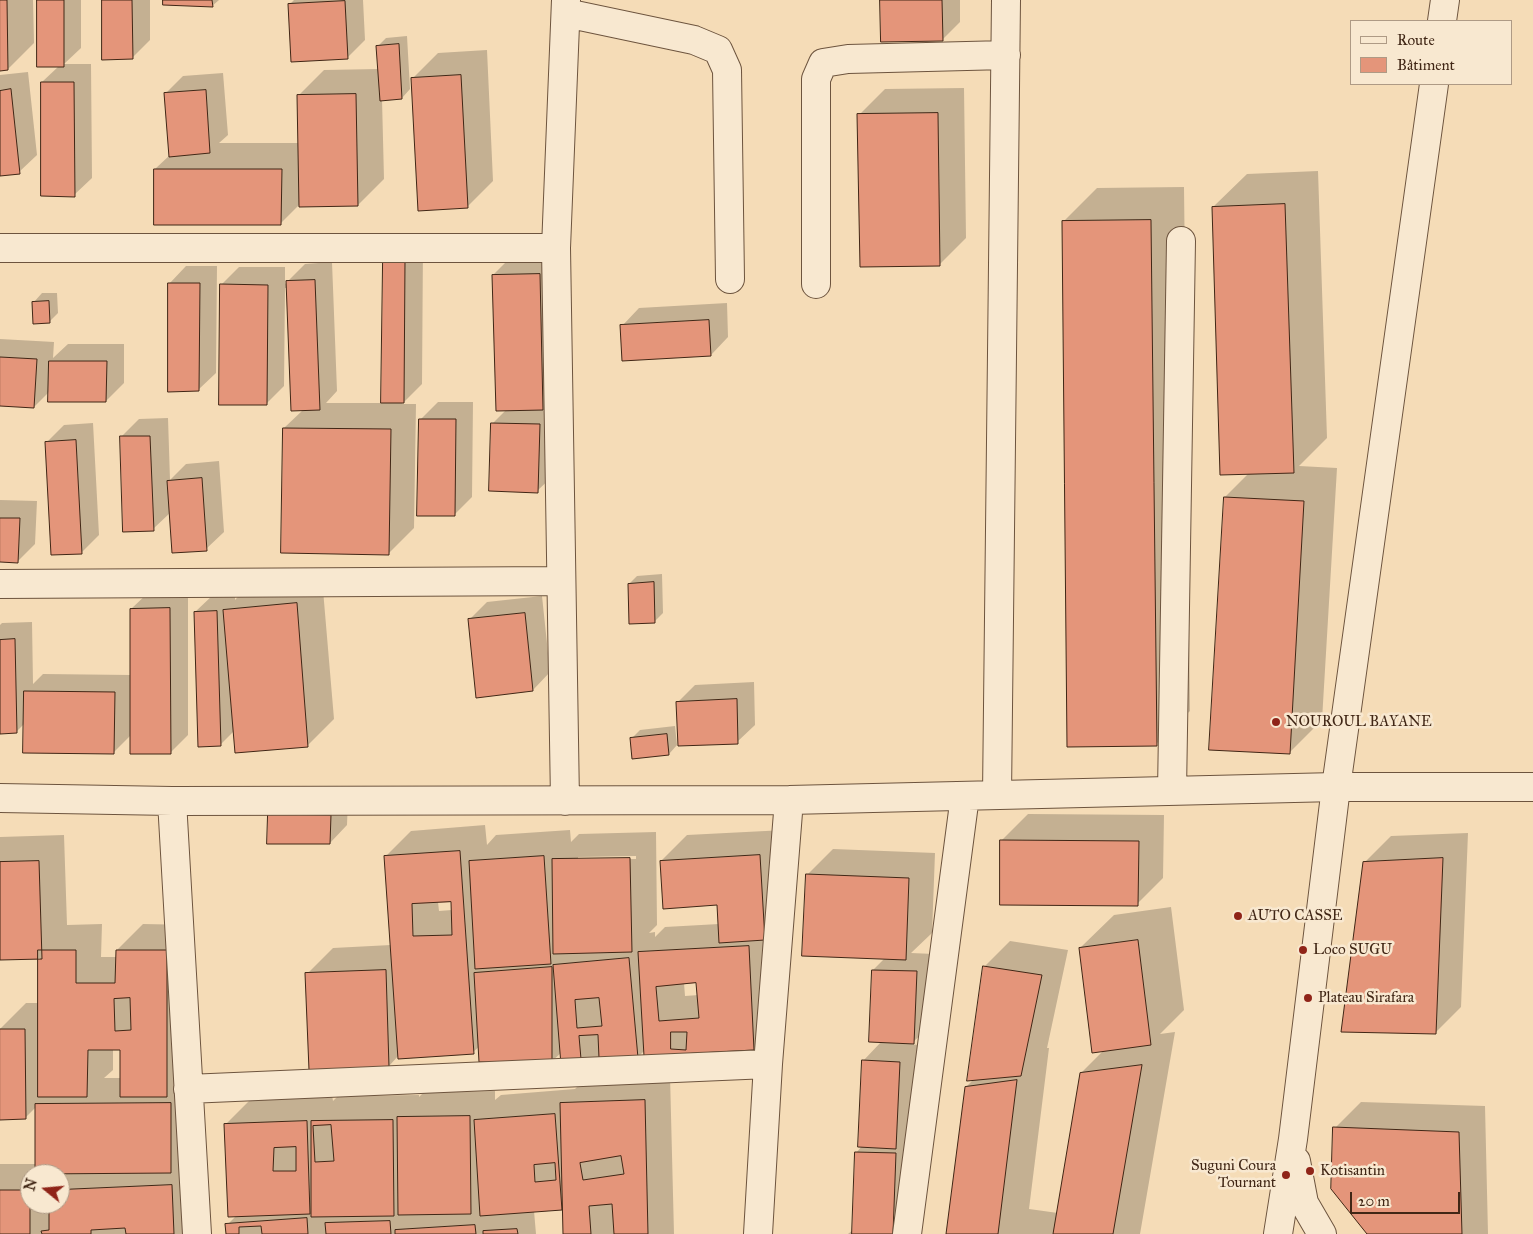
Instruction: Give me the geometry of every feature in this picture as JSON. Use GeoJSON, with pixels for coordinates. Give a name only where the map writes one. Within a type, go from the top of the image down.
{"type":"FeatureCollection","features":[{"type":"Feature","properties":{"kind":"street"},"geometry":{"type":"LineString","coordinates":[[997,795],[1006,0]]}},
{"type":"Feature","properties":{"kind":"street"},"geometry":{"type":"LineString","coordinates":[[1442,20],[1445,0]]}},
{"type":"Feature","properties":{"kind":"street"},"geometry":{"type":"LineString","coordinates":[[565,801],[556,248],[566,7],[694,40],[718,50],[727,70],[730,279]]}},
{"type":"Feature","properties":{"kind":"street"},"geometry":{"type":"LineString","coordinates":[[816,284],[816,79],[823,63],[848,59],[1006,55]]}},
{"type":"Feature","properties":{"kind":"street"},"geometry":{"type":"LineString","coordinates":[[1278,1234],[1293,1139],[1336,787],[1434,85]]}},
{"type":"Feature","properties":{"kind":"street"},"geometry":{"type":"LineString","coordinates":[[1172,791],[1181,241]]}},
{"type":"Feature","properties":{"kind":"street"},"geometry":{"type":"LineString","coordinates":[[0,248],[556,248]]}},
{"type":"Feature","properties":{"kind":"street"},"geometry":{"type":"LineString","coordinates":[[0,584],[561,581]]}},
{"type":"Feature","properties":{"kind":"street"},"geometry":{"type":"LineString","coordinates":[[0,798],[172,801],[789,800],[1336,787],[1533,787]]}},
{"type":"Feature","properties":{"kind":"street"},"geometry":{"type":"LineString","coordinates":[[907,1234],[965,796]]}},
{"type":"Feature","properties":{"kind":"street"},"geometry":{"type":"LineString","coordinates":[[758,1234],[768,1064],[789,800]]}},
{"type":"Feature","properties":{"kind":"street"},"geometry":{"type":"LineString","coordinates":[[172,801],[197,1234]]}},
{"type":"Feature","properties":{"kind":"street"},"geometry":{"type":"LineString","coordinates":[[188,1089],[768,1064]]}},
{"type":"Feature","properties":{"kind":"street"},"geometry":{"type":"LineString","coordinates":[[1293,1139],[1304,1203],[1322,1234]]}},
{"type":"Feature","properties":{"kind":"building"},"geometry":{"type":"Polygon","coordinates":[[[0,0],[7,0],[8,70],[0,71],[0,0]]]}},
{"type":"Feature","properties":{"kind":"building"},"geometry":{"type":"Polygon","coordinates":[[[37,0],[64,0],[64,67],[37,67],[37,0]]]}},
{"type":"Feature","properties":{"kind":"building"},"geometry":{"type":"Polygon","coordinates":[[[102,0],[132,0],[133,59],[102,60],[102,0]]]}},
{"type":"Feature","properties":{"kind":"building"},"geometry":{"type":"Polygon","coordinates":[[[163,0],[212,0],[213,7],[163,5],[163,0]]]}},
{"type":"Feature","properties":{"kind":"building"},"geometry":{"type":"Polygon","coordinates":[[[880,0],[942,0],[943,41],[881,42],[880,0]]]}},
{"type":"Feature","properties":{"kind":"building"},"geometry":{"type":"Polygon","coordinates":[[[345,1],[348,59],[291,62],[288,4],[345,1]]]}},
{"type":"Feature","properties":{"kind":"building"},"geometry":{"type":"Polygon","coordinates":[[[399,44],[402,99],[380,101],[376,46],[399,44]]]}},
{"type":"Feature","properties":{"kind":"building"},"geometry":{"type":"Polygon","coordinates":[[[461,75],[468,208],[418,211],[411,78],[461,75]]]}},
{"type":"Feature","properties":{"kind":"building"},"geometry":{"type":"Polygon","coordinates":[[[41,82],[74,82],[75,197],[41,196],[41,82]]]}},
{"type":"Feature","properties":{"kind":"building"},"geometry":{"type":"Polygon","coordinates":[[[11,89],[20,174],[0,176],[0,91],[11,89]]]}},
{"type":"Feature","properties":{"kind":"building"},"geometry":{"type":"Polygon","coordinates":[[[206,90],[210,153],[169,157],[164,93],[206,90]]]}},
{"type":"Feature","properties":{"kind":"building"},"geometry":{"type":"Polygon","coordinates":[[[356,94],[358,206],[299,207],[297,95],[356,94]]]}},
{"type":"Feature","properties":{"kind":"building"},"geometry":{"type":"Polygon","coordinates":[[[938,113],[940,266],[860,267],[857,114],[938,113]]]}},
{"type":"Feature","properties":{"kind":"building"},"geometry":{"type":"Polygon","coordinates":[[[154,169],[282,169],[281,225],[154,225],[154,169]]]}},
{"type":"Feature","properties":{"kind":"building"},"geometry":{"type":"Polygon","coordinates":[[[1285,204],[1294,473],[1220,475],[1212,207],[1285,204]]]}},
{"type":"Feature","properties":{"kind":"building"},"geometry":{"type":"Polygon","coordinates":[[[1151,220],[1157,746],[1067,747],[1062,221],[1151,220]]]}},
{"type":"Feature","properties":{"kind":"building"},"geometry":{"type":"Polygon","coordinates":[[[383,261],[405,261],[404,403],[381,403],[383,261]]]}},
{"type":"Feature","properties":{"kind":"building"},"geometry":{"type":"Polygon","coordinates":[[[540,274],[543,410],[496,411],[492,275],[540,274]]]}},
{"type":"Feature","properties":{"kind":"building"},"geometry":{"type":"Polygon","coordinates":[[[315,280],[320,410],[291,411],[286,281],[315,280]]]}},
{"type":"Feature","properties":{"kind":"building"},"geometry":{"type":"Polygon","coordinates":[[[168,283],[200,283],[199,391],[168,392],[168,283]]]}},
{"type":"Feature","properties":{"kind":"building"},"geometry":{"type":"Polygon","coordinates":[[[220,284],[268,285],[267,405],[219,405],[220,284]]]}},
{"type":"Feature","properties":{"kind":"building"},"geometry":{"type":"Polygon","coordinates":[[[49,301],[50,323],[33,324],[32,302],[49,301]]]}},
{"type":"Feature","properties":{"kind":"building"},"geometry":{"type":"Polygon","coordinates":[[[709,320],[711,356],[622,361],[620,325],[709,320]]]}},
{"type":"Feature","properties":{"kind":"building"},"geometry":{"type":"Polygon","coordinates":[[[0,357],[37,359],[34,408],[0,406],[0,357]]]}},
{"type":"Feature","properties":{"kind":"building"},"geometry":{"type":"Polygon","coordinates":[[[49,361],[107,361],[106,402],[48,402],[49,361]]]}},
{"type":"Feature","properties":{"kind":"building"},"geometry":{"type":"Polygon","coordinates":[[[419,419],[456,419],[455,516],[417,516],[419,419]]]}},
{"type":"Feature","properties":{"kind":"building"},"geometry":{"type":"Polygon","coordinates":[[[491,423],[540,424],[538,493],[489,491],[491,423]]]}},
{"type":"Feature","properties":{"kind":"building"},"geometry":{"type":"Polygon","coordinates":[[[283,428],[391,429],[389,555],[281,553],[283,428]]]}},
{"type":"Feature","properties":{"kind":"building"},"geometry":{"type":"Polygon","coordinates":[[[120,436],[150,436],[154,531],[123,532],[120,436]]]}},
{"type":"Feature","properties":{"kind":"building"},"geometry":{"type":"Polygon","coordinates":[[[76,440],[82,554],[51,555],[45,442],[76,440]]]}},
{"type":"Feature","properties":{"kind":"building"},"geometry":{"type":"Polygon","coordinates":[[[202,478],[207,551],[172,553],[167,481],[202,478]]]}},
{"type":"Feature","properties":{"kind":"building"},"geometry":{"type":"Polygon","coordinates":[[[1224,497],[1304,501],[1290,754],[1209,750],[1224,497]]]}},
{"type":"Feature","properties":{"kind":"building"},"geometry":{"type":"Polygon","coordinates":[[[0,518],[20,518],[18,563],[0,562],[0,518]]]}},
{"type":"Feature","properties":{"kind":"building"},"geometry":{"type":"Polygon","coordinates":[[[654,582],[655,623],[629,624],[628,584],[654,582]]]}},
{"type":"Feature","properties":{"kind":"building"},"geometry":{"type":"Polygon","coordinates":[[[297,603],[308,747],[235,753],[223,610],[297,603]]]}},
{"type":"Feature","properties":{"kind":"building"},"geometry":{"type":"Polygon","coordinates":[[[170,608],[171,754],[130,754],[130,609],[170,608]]]}},
{"type":"Feature","properties":{"kind":"building"},"geometry":{"type":"Polygon","coordinates":[[[217,611],[221,746],[198,747],[194,612],[217,611]]]}},
{"type":"Feature","properties":{"kind":"building"},"geometry":{"type":"Polygon","coordinates":[[[525,613],[533,691],[476,698],[468,619],[525,613]]]}},
{"type":"Feature","properties":{"kind":"building"},"geometry":{"type":"Polygon","coordinates":[[[15,639],[17,733],[0,734],[0,640],[15,639]]]}},
{"type":"Feature","properties":{"kind":"building"},"geometry":{"type":"Polygon","coordinates":[[[24,691],[115,692],[114,754],[23,753],[24,691]]]}},
{"type":"Feature","properties":{"kind":"building"},"geometry":{"type":"Polygon","coordinates":[[[737,699],[738,744],[678,746],[676,702],[737,699]]]}},
{"type":"Feature","properties":{"kind":"building"},"geometry":{"type":"Polygon","coordinates":[[[667,734],[669,755],[632,759],[630,738],[667,734]]]}},
{"type":"Feature","properties":{"kind":"building"},"geometry":{"type":"Polygon","coordinates":[[[268,814],[331,815],[330,844],[267,844],[268,814]]]}},
{"type":"Feature","properties":{"kind":"building"},"geometry":{"type":"Polygon","coordinates":[[[1000,840],[1139,841],[1138,906],[1000,905],[1000,840]]]}},
{"type":"Feature","properties":{"kind":"building"},"geometry":{"type":"Polygon","coordinates":[[[460,851],[474,1054],[398,1059],[384,856],[460,851]],[[451,902],[412,904],[413,936],[452,935],[451,902]]]}},
{"type":"Feature","properties":{"kind":"building"},"geometry":{"type":"Polygon","coordinates":[[[760,855],[765,940],[719,943],[717,905],[663,909],[660,861],[760,855]]]}},
{"type":"Feature","properties":{"kind":"building"},"geometry":{"type":"Polygon","coordinates":[[[544,856],[551,964],[475,969],[469,861],[544,856]]]}},
{"type":"Feature","properties":{"kind":"building"},"geometry":{"type":"Polygon","coordinates":[[[630,858],[632,952],[553,954],[552,859],[630,858]]]}},
{"type":"Feature","properties":{"kind":"building"},"geometry":{"type":"Polygon","coordinates":[[[1443,858],[1436,1034],[1341,1032],[1363,862],[1443,858]]]}},
{"type":"Feature","properties":{"kind":"building"},"geometry":{"type":"Polygon","coordinates":[[[39,861],[42,959],[0,960],[0,862],[39,861]]]}},
{"type":"Feature","properties":{"kind":"building"},"geometry":{"type":"Polygon","coordinates":[[[806,874],[909,878],[906,960],[802,956],[806,874]]]}},
{"type":"Feature","properties":{"kind":"building"},"geometry":{"type":"Polygon","coordinates":[[[1138,940],[1151,1045],[1092,1053],[1079,948],[1138,940]]]}},
{"type":"Feature","properties":{"kind":"building"},"geometry":{"type":"Polygon","coordinates":[[[749,946],[754,1050],[644,1056],[638,952],[749,946]],[[696,983],[656,987],[659,1021],[699,1018],[696,983]],[[671,1032],[671,1049],[686,1050],[687,1032],[671,1032]]]}},
{"type":"Feature","properties":{"kind":"building"},"geometry":{"type":"Polygon","coordinates":[[[38,950],[76,950],[76,983],[115,983],[116,950],[167,950],[167,1097],[120,1097],[120,1050],[88,1050],[87,1097],[38,1097],[38,950]],[[130,998],[114,999],[115,1031],[131,1030],[130,998]]]}},
{"type":"Feature","properties":{"kind":"building"},"geometry":{"type":"Polygon","coordinates":[[[629,958],[638,1058],[561,1065],[553,965],[629,958]],[[599,998],[575,1000],[577,1028],[602,1026],[599,998]],[[598,1035],[579,1036],[581,1059],[599,1058],[598,1035]]]}},
{"type":"Feature","properties":{"kind":"building"},"geometry":{"type":"Polygon","coordinates":[[[983,966],[1042,975],[1021,1076],[967,1081],[983,966]]]}},
{"type":"Feature","properties":{"kind":"building"},"geometry":{"type":"Polygon","coordinates":[[[552,967],[552,1064],[479,1062],[474,973],[552,967]]]}},
{"type":"Feature","properties":{"kind":"building"},"geometry":{"type":"Polygon","coordinates":[[[386,970],[389,1067],[309,1070],[305,973],[386,970]]]}},
{"type":"Feature","properties":{"kind":"building"},"geometry":{"type":"Polygon","coordinates":[[[872,970],[917,971],[914,1044],[869,1042],[872,970]]]}},
{"type":"Feature","properties":{"kind":"building"},"geometry":{"type":"Polygon","coordinates":[[[0,1029],[25,1029],[26,1119],[0,1120],[0,1029]]]}},
{"type":"Feature","properties":{"kind":"building"},"geometry":{"type":"Polygon","coordinates":[[[862,1060],[900,1062],[896,1149],[858,1147],[862,1060]]]}},
{"type":"Feature","properties":{"kind":"building"},"geometry":{"type":"Polygon","coordinates":[[[1142,1065],[1113,1234],[1053,1234],[1080,1073],[1142,1065]]]}},
{"type":"Feature","properties":{"kind":"building"},"geometry":{"type":"Polygon","coordinates":[[[1017,1080],[998,1234],[946,1234],[965,1087],[1017,1080]]]}},
{"type":"Feature","properties":{"kind":"building"},"geometry":{"type":"Polygon","coordinates":[[[645,1100],[648,1234],[614,1234],[612,1204],[589,1206],[591,1234],[563,1234],[560,1103],[645,1100]],[[621,1156],[580,1163],[583,1180],[624,1174],[621,1156]]]}},
{"type":"Feature","properties":{"kind":"building"},"geometry":{"type":"Polygon","coordinates":[[[171,1103],[171,1173],[70,1174],[70,1164],[35,1164],[35,1104],[171,1103]]]}},
{"type":"Feature","properties":{"kind":"building"},"geometry":{"type":"Polygon","coordinates":[[[555,1114],[562,1210],[480,1216],[474,1120],[555,1114]],[[555,1163],[534,1165],[535,1182],[556,1180],[555,1163]]]}},
{"type":"Feature","properties":{"kind":"building"},"geometry":{"type":"Polygon","coordinates":[[[470,1116],[471,1214],[398,1215],[397,1117],[470,1116]]]}},
{"type":"Feature","properties":{"kind":"building"},"geometry":{"type":"Polygon","coordinates":[[[393,1120],[394,1216],[311,1217],[311,1121],[393,1120]],[[331,1125],[313,1126],[315,1162],[334,1161],[331,1125]]]}},
{"type":"Feature","properties":{"kind":"building"},"geometry":{"type":"Polygon","coordinates":[[[307,1121],[310,1214],[228,1217],[224,1124],[307,1121]],[[296,1147],[274,1148],[273,1171],[296,1171],[296,1147]]]}},
{"type":"Feature","properties":{"kind":"building"},"geometry":{"type":"Polygon","coordinates":[[[1333,1127],[1459,1132],[1462,1234],[1367,1234],[1331,1189],[1333,1127]]]}},
{"type":"Feature","properties":{"kind":"building"},"geometry":{"type":"Polygon","coordinates":[[[855,1152],[896,1153],[893,1234],[852,1234],[855,1152]]]}},
{"type":"Feature","properties":{"kind":"building"},"geometry":{"type":"Polygon","coordinates":[[[172,1185],[174,1234],[126,1234],[125,1228],[91,1230],[91,1234],[42,1234],[41,1231],[49,1230],[49,1214],[70,1214],[70,1190],[172,1185]]]}},
{"type":"Feature","properties":{"kind":"building"},"geometry":{"type":"Polygon","coordinates":[[[0,1190],[20,1190],[20,1214],[30,1214],[30,1234],[0,1234],[0,1190]]]}},
{"type":"Feature","properties":{"kind":"building"},"geometry":{"type":"Polygon","coordinates":[[[307,1218],[308,1234],[262,1234],[261,1226],[239,1227],[239,1234],[226,1234],[225,1224],[307,1218]]]}},
{"type":"Feature","properties":{"kind":"building"},"geometry":{"type":"Polygon","coordinates":[[[390,1221],[391,1234],[326,1234],[325,1223],[390,1221]]]}},
{"type":"Feature","properties":{"kind":"building"},"geometry":{"type":"Polygon","coordinates":[[[475,1225],[476,1234],[395,1234],[395,1230],[475,1225]]]}},
{"type":"Feature","properties":{"kind":"building"},"geometry":{"type":"Polygon","coordinates":[[[517,1229],[518,1234],[483,1234],[483,1231],[517,1229]]]}},
{"type":"Feature","properties":{"kind":"place","name":"NOUROUL BAYANE"},"geometry":{"type":"Point","coordinates":[1276,722]}},
{"type":"Feature","properties":{"kind":"place","name":"AUTO CASSE"},"geometry":{"type":"Point","coordinates":[1238,916]}},
{"type":"Feature","properties":{"kind":"place","name":"Loco SUGU"},"geometry":{"type":"Point","coordinates":[1303,950]}},
{"type":"Feature","properties":{"kind":"place","name":"Plateau Sirafara"},"geometry":{"type":"Point","coordinates":[1308,998]}},
{"type":"Feature","properties":{"kind":"place","name":"Kotisantin"},"geometry":{"type":"Point","coordinates":[1310,1171]}},
{"type":"Feature","properties":{"kind":"place","name":"Suguni Coura Tournant"},"geometry":{"type":"Point","coordinates":[1286,1175]}}]}
